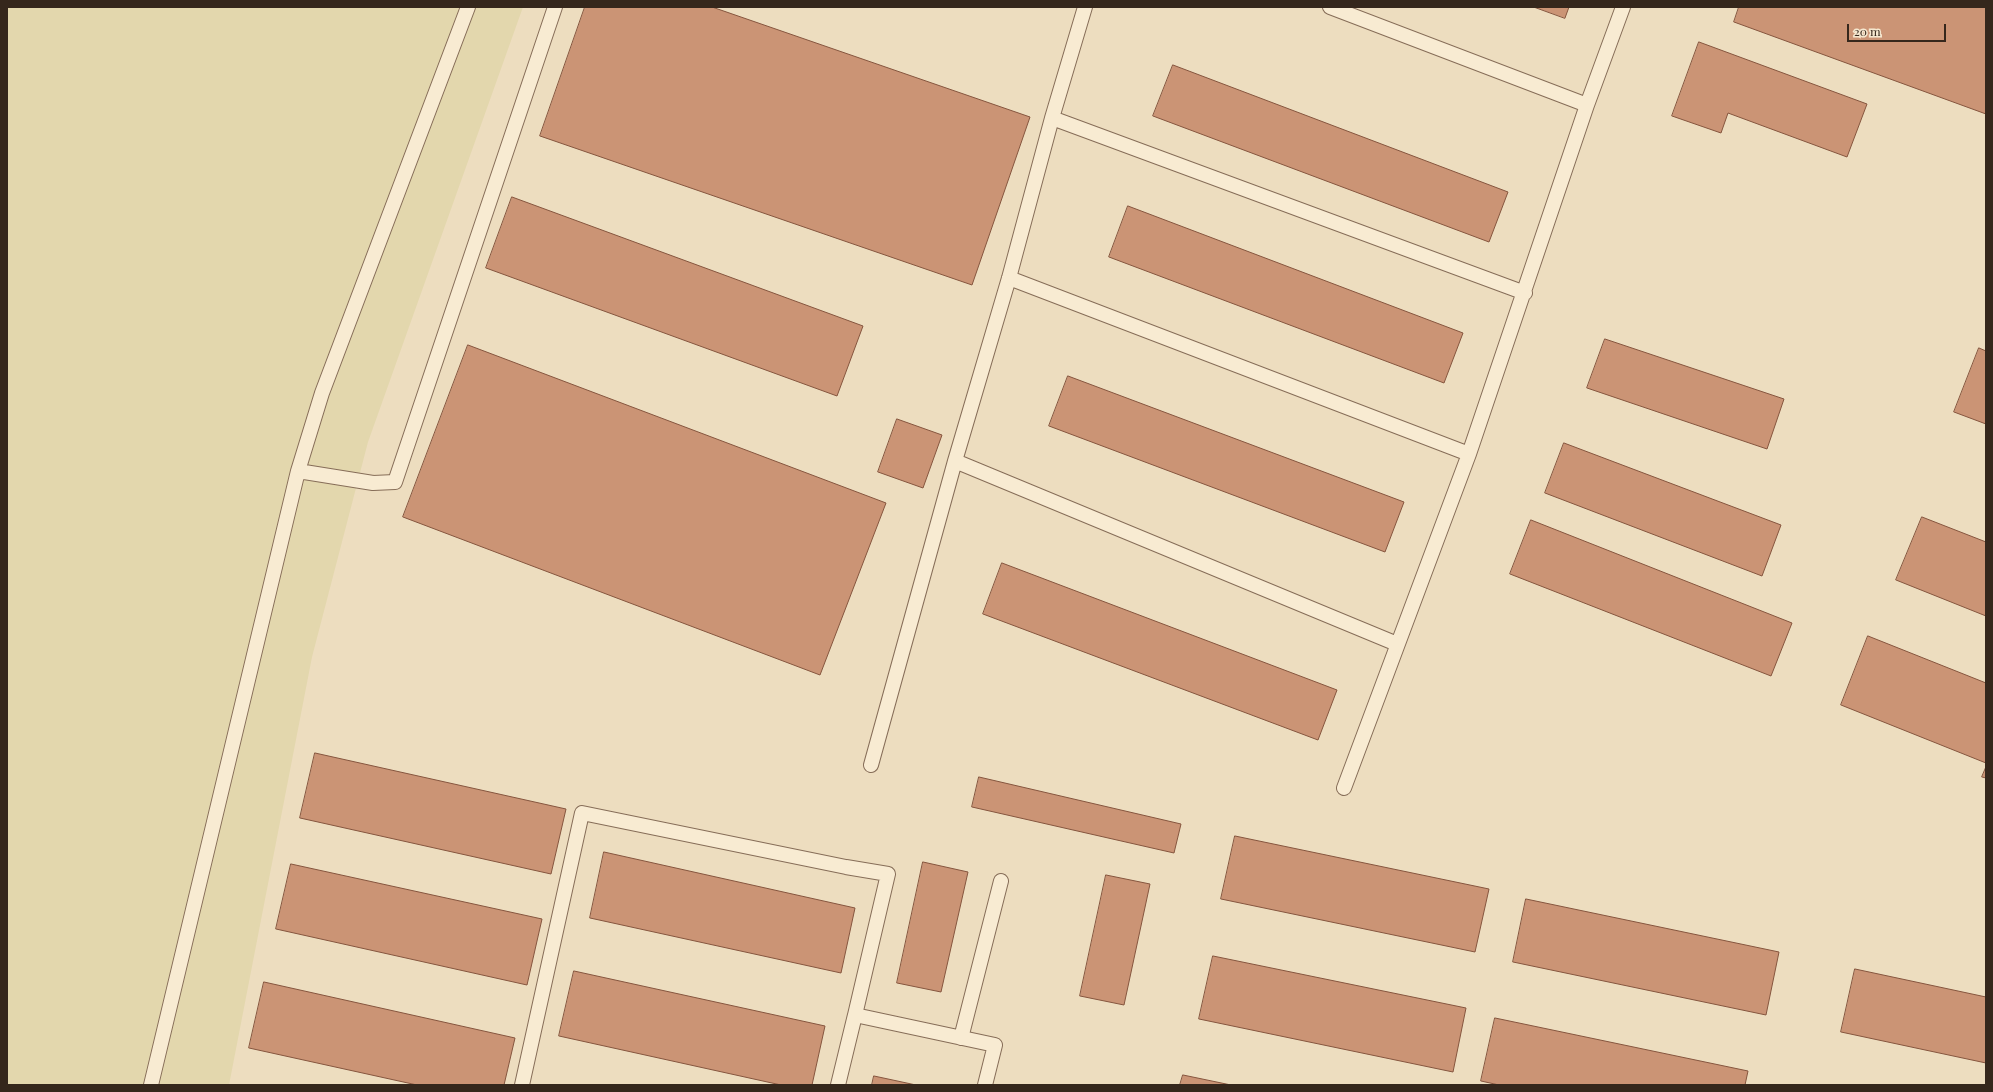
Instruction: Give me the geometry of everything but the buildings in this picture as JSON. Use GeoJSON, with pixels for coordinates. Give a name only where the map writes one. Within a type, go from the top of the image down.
{"type":"FeatureCollection","features":[{"type":"Feature","properties":{"kind":"lane"},"geometry":{"type":"LineString","coordinates":[[151,1085],[298,471],[322,392],[407,164],[468,7]]}},
{"type":"Feature","properties":{"kind":"lane"},"geometry":{"type":"LineString","coordinates":[[298,471],[372,483],[395,482],[555,7]]}},
{"type":"Feature","properties":{"kind":"lane"},"geometry":{"type":"LineString","coordinates":[[871,765],[955,461],[1009,278],[1052,118],[1085,7]]}},
{"type":"Feature","properties":{"kind":"lane"},"geometry":{"type":"LineString","coordinates":[[1330,7],[1587,105]]}},
{"type":"Feature","properties":{"kind":"lane"},"geometry":{"type":"LineString","coordinates":[[1344,788],[1469,454],[1525,293],[1587,105],[1623,7]]}},
{"type":"Feature","properties":{"kind":"lane"},"geometry":{"type":"LineString","coordinates":[[1052,118],[1525,293]]}},
{"type":"Feature","properties":{"kind":"lane"},"geometry":{"type":"LineString","coordinates":[[1009,278],[1469,454]]}},
{"type":"Feature","properties":{"kind":"lane"},"geometry":{"type":"LineString","coordinates":[[955,461],[1397,644]]}},
{"type":"Feature","properties":{"kind":"lane"},"geometry":{"type":"LineString","coordinates":[[522,1085],[582,813],[888,874],[838,1085]]}},
{"type":"Feature","properties":{"kind":"lane"},"geometry":{"type":"LineString","coordinates":[[961,1038],[1001,881]]}},
{"type":"Feature","properties":{"kind":"lane"},"geometry":{"type":"LineString","coordinates":[[854,1015],[995,1045],[985,1085]]}},
{"type":"Feature","properties":{"kind":"shaded area"},"geometry":{"type":"Polygon","coordinates":[[[7,7],[523,7],[368,442],[312,657],[229,1085],[7,1085],[7,7]]]}}]}
